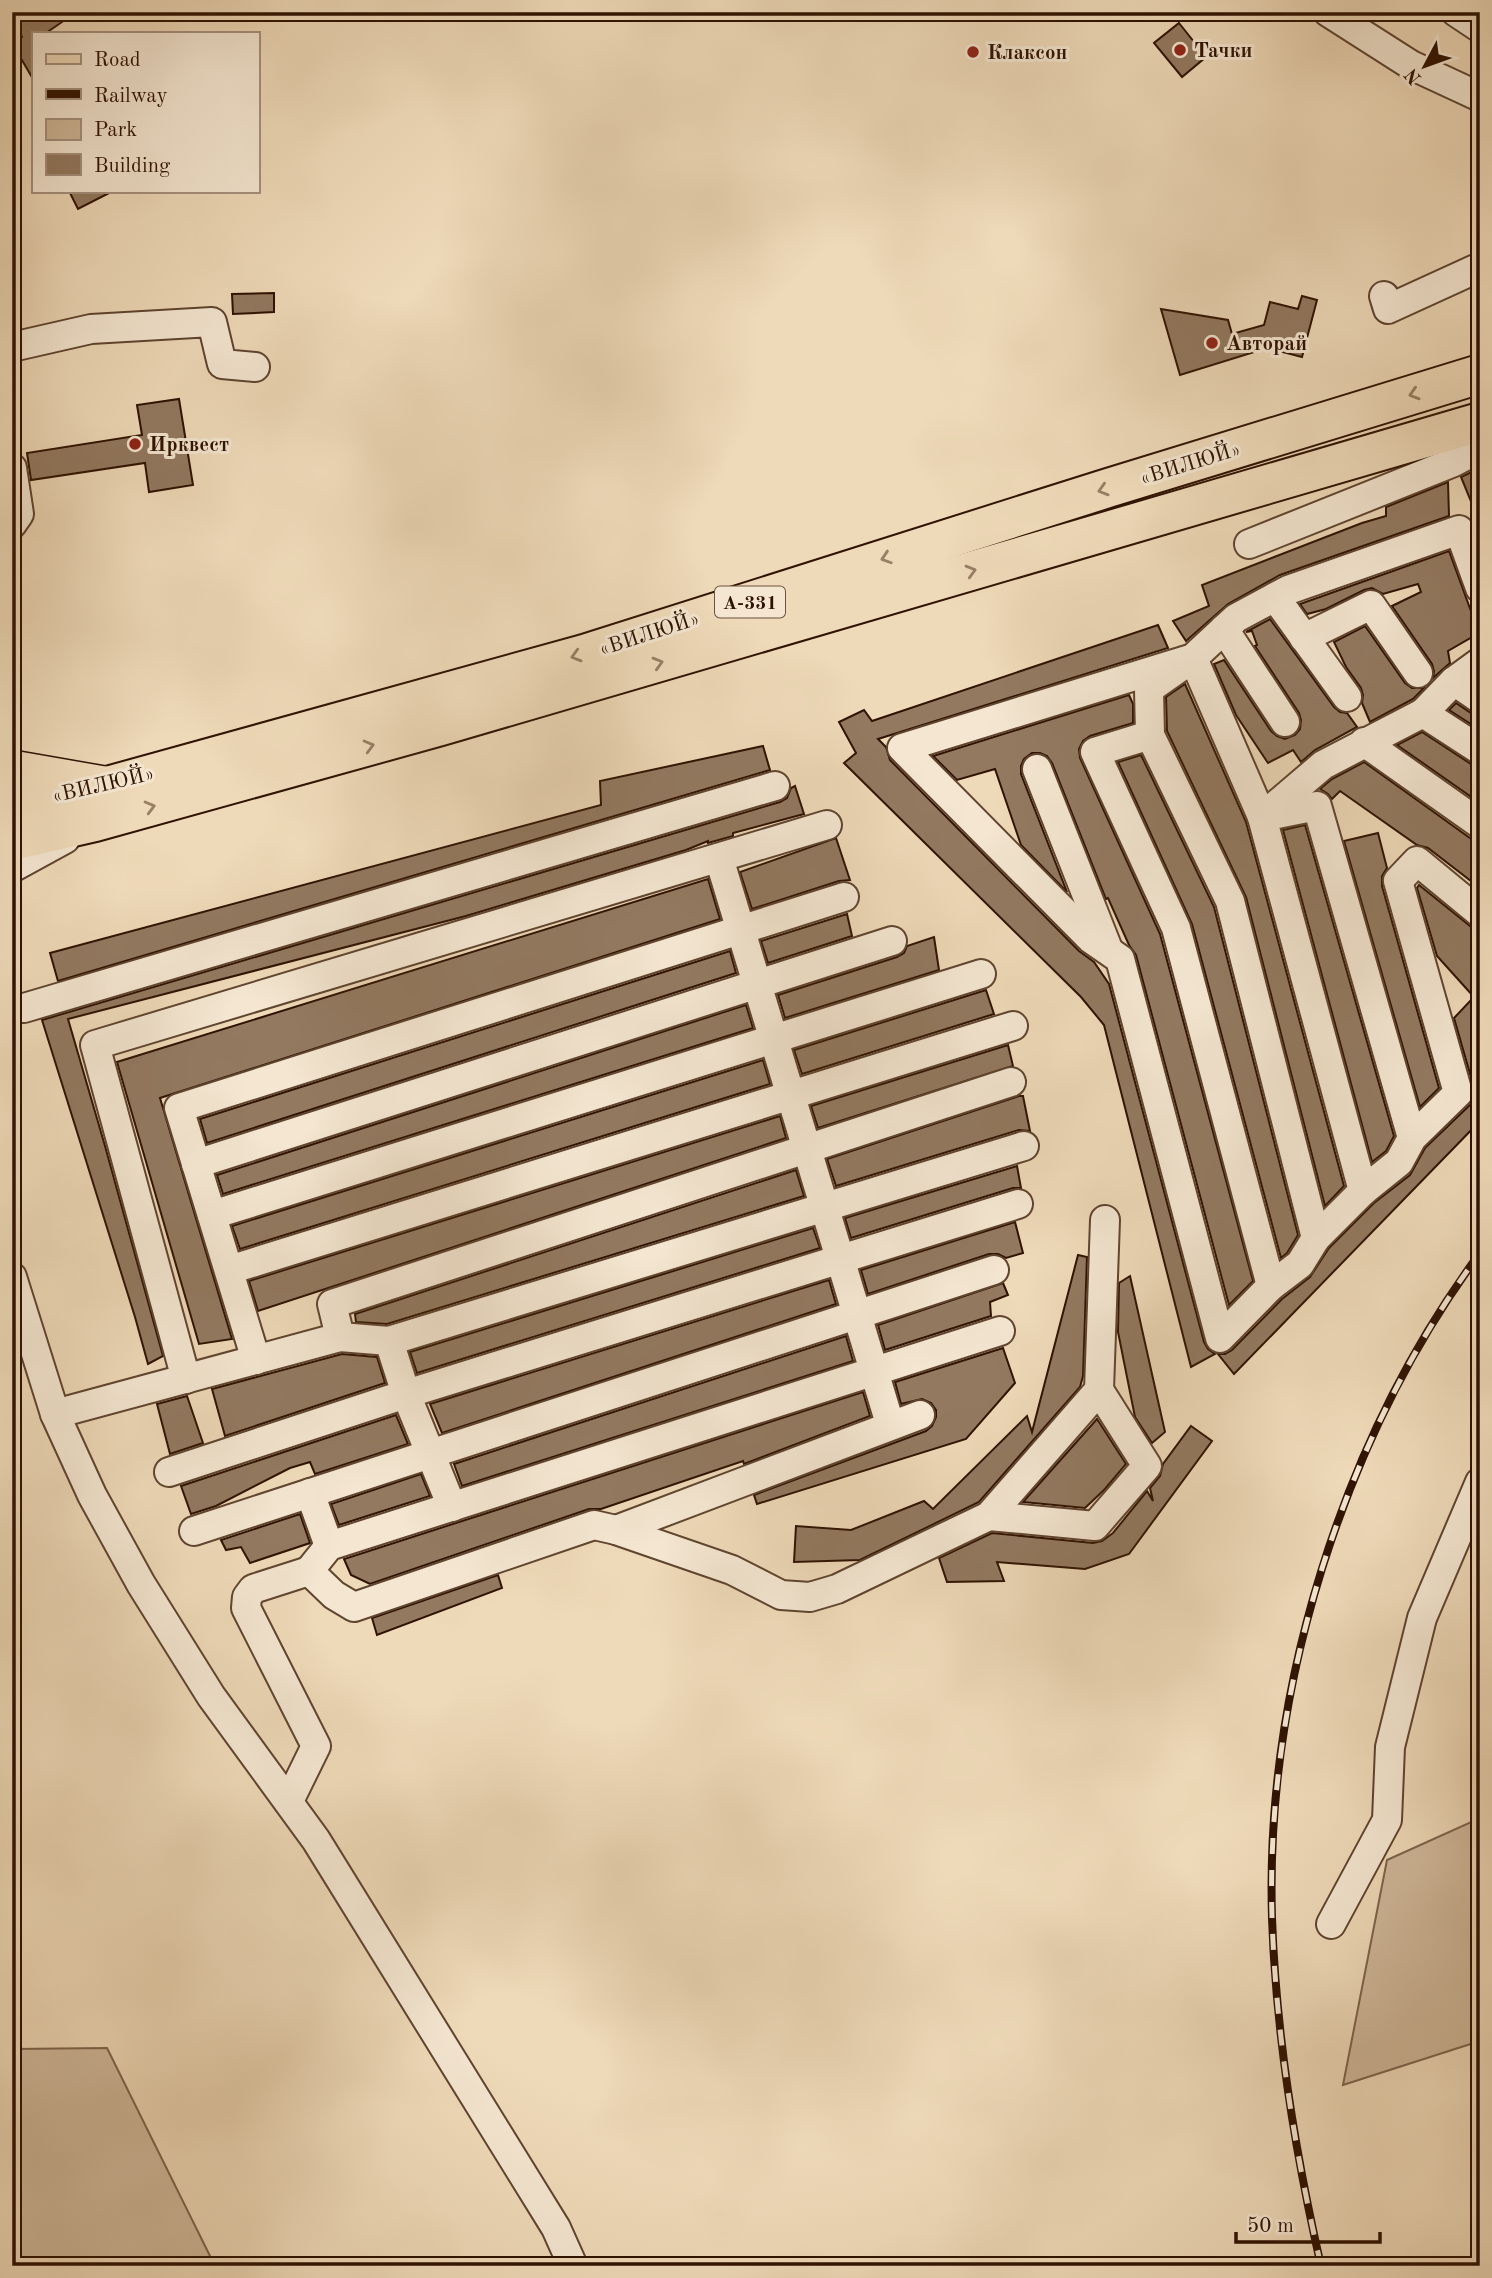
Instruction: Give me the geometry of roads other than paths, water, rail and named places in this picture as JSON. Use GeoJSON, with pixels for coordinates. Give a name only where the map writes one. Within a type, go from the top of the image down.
{"type":"FeatureCollection","features":[{"type":"Feature","properties":{"kind":"highway","name":"«ВИЛЮЙ»"},"geometry":{"type":"LineString","coordinates":[[12,804],[111,785],[584,654],[1108,488],[1480,374]]}},
{"type":"Feature","properties":{"kind":"highway","name":"«ВИЛЮЙ»"},"geometry":{"type":"LineString","coordinates":[[12,841],[95,822],[441,726],[1480,422]]}},
{"type":"Feature","properties":{"kind":"main road"},"geometry":{"type":"LineString","coordinates":[[12,768],[111,785]]}},
{"type":"Feature","properties":{"kind":"street"},"geometry":{"type":"LineString","coordinates":[[1328,12],[1411,65],[1480,97]]}},
{"type":"Feature","properties":{"kind":"street"},"geometry":{"type":"LineString","coordinates":[[1456,12],[1480,28]]}},
{"type":"Feature","properties":{"kind":"street"},"geometry":{"type":"LineString","coordinates":[[1384,296],[1388,309],[1480,267]]}},
{"type":"Feature","properties":{"kind":"street"},"geometry":{"type":"LineString","coordinates":[[12,347],[91,329],[212,323],[222,364],[255,367]]}},
{"type":"Feature","properties":{"kind":"street"},"geometry":{"type":"LineString","coordinates":[[1249,544],[1454,462],[1480,448]]}},
{"type":"Feature","properties":{"kind":"street"},"geometry":{"type":"LineString","coordinates":[[12,468],[19,514],[12,524]]}},
{"type":"Feature","properties":{"kind":"street"},"geometry":{"type":"LineString","coordinates":[[1316,1238],[1230,901],[1150,735],[1149,688],[1193,658],[1236,618],[1288,590],[1459,530],[1480,588]]}},
{"type":"Feature","properties":{"kind":"street"},"geometry":{"type":"LineString","coordinates":[[1275,597],[1348,697]]}},
{"type":"Feature","properties":{"kind":"street"},"geometry":{"type":"LineString","coordinates":[[1304,638],[1371,605],[1419,673]]}},
{"type":"Feature","properties":{"kind":"street"},"geometry":{"type":"LineString","coordinates":[[1224,629],[1285,722]]}},
{"type":"Feature","properties":{"kind":"street"},"geometry":{"type":"LineString","coordinates":[[1193,658],[1262,817],[1363,1192]]}},
{"type":"Feature","properties":{"kind":"street"},"geometry":{"type":"LineString","coordinates":[[1193,658],[902,748],[1091,939],[1120,959],[1220,1338],[1271,1286],[1300,1264],[1316,1238],[1363,1192],[1399,1162],[1412,1138],[1458,1093],[1398,881],[1417,861],[1480,913]]}},
{"type":"Feature","properties":{"kind":"street"},"geometry":{"type":"LineString","coordinates":[[1262,817],[1323,765],[1423,713],[1454,681],[1480,662]]}},
{"type":"Feature","properties":{"kind":"street"},"geometry":{"type":"LineString","coordinates":[[1454,681],[1480,699]]}},
{"type":"Feature","properties":{"kind":"street"},"geometry":{"type":"LineString","coordinates":[[1423,713],[1480,750]]}},
{"type":"Feature","properties":{"kind":"street"},"geometry":{"type":"LineString","coordinates":[[1150,735],[1095,752],[1176,928],[1271,1286]]}},
{"type":"Feature","properties":{"kind":"street"},"geometry":{"type":"LineString","coordinates":[[1364,742],[1480,824]]}},
{"type":"Feature","properties":{"kind":"street"},"geometry":{"type":"LineString","coordinates":[[1037,769],[1109,951]]}},
{"type":"Feature","properties":{"kind":"street"},"geometry":{"type":"LineString","coordinates":[[12,1008],[24,1009],[775,786]]}},
{"type":"Feature","properties":{"kind":"street"},"geometry":{"type":"LineString","coordinates":[[1262,817],[1318,806],[1412,1138]]}},
{"type":"Feature","properties":{"kind":"street"},"geometry":{"type":"LineString","coordinates":[[12,868],[95,822]]}},
{"type":"Feature","properties":{"kind":"street"},"geometry":{"type":"LineString","coordinates":[[186,1379],[95,1045],[827,825]]}},
{"type":"Feature","properties":{"kind":"street"},"geometry":{"type":"LineString","coordinates":[[719,858],[887,1414]]}},
{"type":"Feature","properties":{"kind":"street"},"geometry":{"type":"LineString","coordinates":[[256,1360],[179,1108],[844,897]]}},
{"type":"Feature","properties":{"kind":"street"},"geometry":{"type":"LineString","coordinates":[[196,1164],[892,941]]}},
{"type":"Feature","properties":{"kind":"street"},"geometry":{"type":"LineString","coordinates":[[212,1215],[981,974]]}},
{"type":"Feature","properties":{"kind":"street"},"geometry":{"type":"LineString","coordinates":[[229,1270],[1013,1026]]}},
{"type":"Feature","properties":{"kind":"street"},"geometry":{"type":"LineString","coordinates":[[340,1337],[332,1304],[1011,1082]]}},
{"type":"Feature","properties":{"kind":"street"},"geometry":{"type":"LineString","coordinates":[[55,1414],[340,1337],[389,1341],[1024,1146]]}},
{"type":"Feature","properties":{"kind":"street"},"geometry":{"type":"LineString","coordinates":[[169,1472],[406,1394],[1018,1204]]}},
{"type":"Feature","properties":{"kind":"street"},"geometry":{"type":"LineString","coordinates":[[989,1516],[1095,1526],[1147,1466],[1099,1390],[1105,1220]]}},
{"type":"Feature","properties":{"kind":"street"},"geometry":{"type":"LineString","coordinates":[[194,1531],[994,1270]]}},
{"type":"Feature","properties":{"kind":"street"},"geometry":{"type":"LineString","coordinates":[[12,1278],[55,1414],[92,1495],[141,1584],[211,1696],[324,1852],[556,2228],[573,2266]]}},
{"type":"Feature","properties":{"kind":"street"},"geometry":{"type":"LineString","coordinates":[[289,1801],[316,1746],[246,1608],[247,1597],[253,1589],[309,1570],[329,1546],[1000,1331]]}},
{"type":"Feature","properties":{"kind":"street"},"geometry":{"type":"LineString","coordinates":[[389,1341],[406,1394],[452,1507]]}},
{"type":"Feature","properties":{"kind":"street"},"geometry":{"type":"LineString","coordinates":[[309,1570],[334,1595],[354,1607],[594,1525],[732,1570],[781,1595],[810,1597],[837,1589],[989,1516],[1099,1390]]}},
{"type":"Feature","properties":{"kind":"street"},"geometry":{"type":"LineString","coordinates":[[616,1530],[920,1415]]}},
{"type":"Feature","properties":{"kind":"street"},"geometry":{"type":"LineString","coordinates":[[1331,1924],[1387,1820],[1390,1747],[1422,1618],[1480,1482]]}},
{"type":"Feature","properties":{"kind":"street"},"geometry":{"type":"LineString","coordinates":[[310,1493],[329,1546]]}},
{"type":"Feature","properties":{"kind":"railway"},"geometry":{"type":"LineString","coordinates":[[1321,2266],[1288,2093],[1274,1962],[1273,1831],[1282,1743],[1299,1655],[1322,1569],[1352,1484],[1389,1403],[1431,1325],[1480,1253]]}},
{"type":"Feature","properties":{"kind":"place","name":"Тачки"},"geometry":{"type":"Point","coordinates":[1180,50]}},
{"type":"Feature","properties":{"kind":"place","name":"Клаксон"},"geometry":{"type":"Point","coordinates":[973,52]}},
{"type":"Feature","properties":{"kind":"place","name":"Авторай"},"geometry":{"type":"Point","coordinates":[1212,343]}},
{"type":"Feature","properties":{"kind":"place","name":"Ирквест"},"geometry":{"type":"Point","coordinates":[135,444]}}]}
